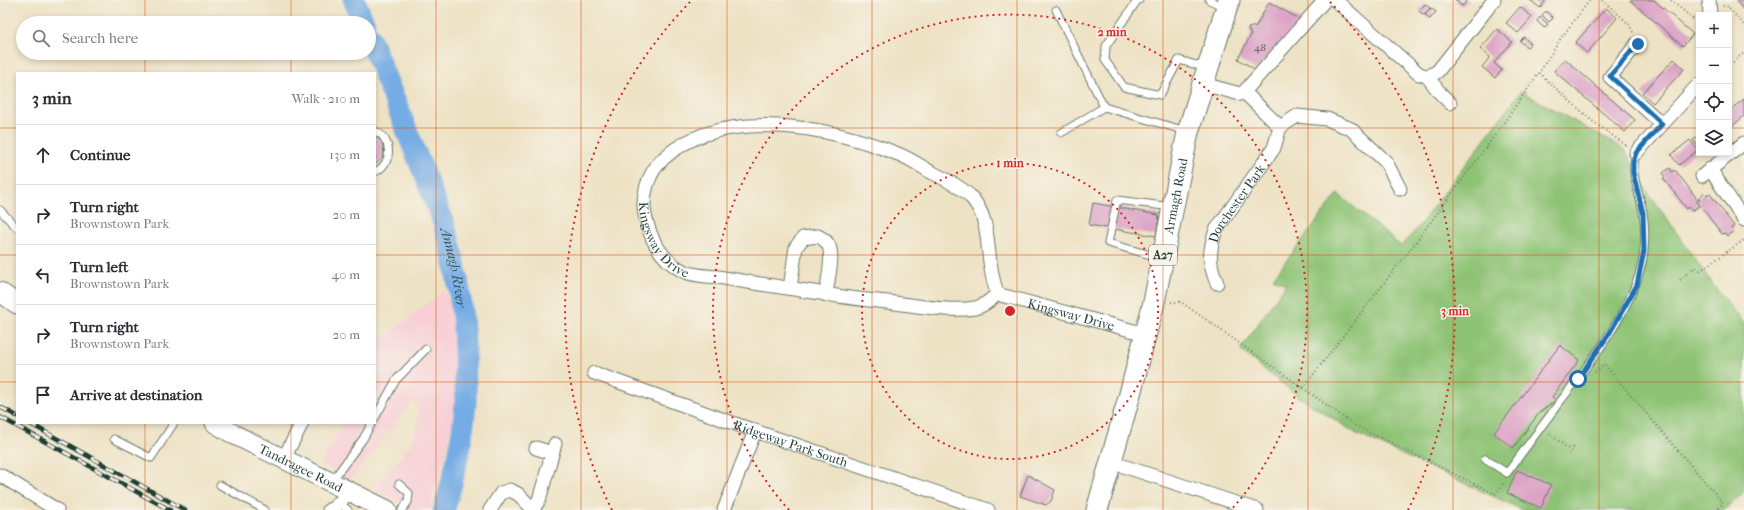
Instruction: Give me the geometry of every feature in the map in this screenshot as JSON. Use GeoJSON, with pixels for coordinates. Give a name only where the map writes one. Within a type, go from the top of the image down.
{"type":"FeatureCollection","features":[{"type":"Feature","properties":{"kind":"main road","name":"Armagh Road"},"geometry":{"type":"LineString","coordinates":[[1097,510],[1154,302],[1188,132],[1205,76],[1222,3]]}},
{"type":"Feature","properties":{"kind":"main road"},"geometry":{"type":"LineString","coordinates":[[0,292],[16,303]]}},
{"type":"Feature","properties":{"kind":"main road","name":"Tandragee Road"},"geometry":{"type":"LineString","coordinates":[[217,424],[235,435],[332,481],[342,503],[388,510]]}},
{"type":"Feature","properties":{"kind":"street"},"geometry":{"type":"LineString","coordinates":[[1205,76],[1240,94],[1244,92],[1326,0]]}},
{"type":"Feature","properties":{"kind":"street"},"geometry":{"type":"LineString","coordinates":[[1335,0],[1419,74],[1427,76],[1437,72],[1494,0]]}},
{"type":"Feature","properties":{"kind":"street"},"geometry":{"type":"LineString","coordinates":[[1638,44],[1610,76],[1662,124]]}},
{"type":"Feature","properties":{"kind":"street"},"geometry":{"type":"LineString","coordinates":[[1427,76],[1450,103]]}},
{"type":"Feature","properties":{"kind":"street"},"geometry":{"type":"LineString","coordinates":[[1636,153],[1696,87]]}},
{"type":"Feature","properties":{"kind":"street"},"geometry":{"type":"LineString","coordinates":[[1244,92],[1280,127],[1297,116],[1327,119],[1351,130],[1386,162],[1400,189]]}},
{"type":"Feature","properties":{"kind":"street","name":"Kingsway Drive"},"geometry":{"type":"LineString","coordinates":[[742,126],[797,128],[861,140],[900,155],[946,180],[970,196],[984,219],[989,242],[991,268],[997,294],[988,303],[974,308],[938,309],[826,294],[685,272],[663,257],[650,237],[645,216],[644,198],[648,180],[658,163],[675,148],[712,132],[742,126]]}},
{"type":"Feature","properties":{"kind":"street","name":"Dorchester Park"},"geometry":{"type":"LineString","coordinates":[[1217,283],[1211,269],[1211,245],[1216,230],[1274,148],[1280,127]]}},
{"type":"Feature","properties":{"kind":"street"},"geometry":{"type":"LineString","coordinates":[[1744,143],[1706,172],[1744,220]]}},
{"type":"Feature","properties":{"kind":"street"},"geometry":{"type":"LineString","coordinates":[[790,288],[796,247],[803,238],[818,236],[829,246],[831,255],[826,294]]}},
{"type":"Feature","properties":{"kind":"street","name":"Kingsway Drive"},"geometry":{"type":"LineString","coordinates":[[997,294],[1145,334]]}},
{"type":"Feature","properties":{"kind":"street","name":"Ridgeway Park South"},"geometry":{"type":"LineString","coordinates":[[594,373],[988,510]]}},
{"type":"Feature","properties":{"kind":"street"},"geometry":{"type":"LineString","coordinates":[[284,458],[301,424]]}},
{"type":"Feature","properties":{"kind":"street"},"geometry":{"type":"LineString","coordinates":[[724,510],[755,430]]}},
{"type":"Feature","properties":{"kind":"street"},"geometry":{"type":"LineString","coordinates":[[490,510],[501,494],[510,490],[518,494],[533,510],[539,500],[553,448],[536,448]]}},
{"type":"Feature","properties":{"kind":"street"},"geometry":{"type":"LineString","coordinates":[[1111,462],[1257,510]]}},
{"type":"Feature","properties":{"kind":"street"},"geometry":{"type":"LineString","coordinates":[[0,474],[57,510]]}},
{"type":"Feature","properties":{"kind":"lane"},"geometry":{"type":"LineString","coordinates":[[1139,0],[1136,1],[1106,46],[1105,60],[1124,87],[1160,95],[1179,60],[1205,76]]}},
{"type":"Feature","properties":{"kind":"lane"},"geometry":{"type":"LineString","coordinates":[[1056,10],[1104,107],[1188,132]]}},
{"type":"Feature","properties":{"kind":"lane"},"geometry":{"type":"LineString","coordinates":[[1061,133],[1104,107]]}},
{"type":"Feature","properties":{"kind":"lane"},"geometry":{"type":"LineString","coordinates":[[376,132],[385,139],[389,152],[385,165],[376,171]]}},
{"type":"Feature","properties":{"kind":"lane"},"geometry":{"type":"LineString","coordinates":[[1485,459],[1507,473],[1578,379],[1609,334],[1637,285],[1644,251],[1643,213],[1633,173],[1633,162],[1636,153]]}},
{"type":"Feature","properties":{"kind":"lane"},"geometry":{"type":"LineString","coordinates":[[1163,258],[1108,243],[1118,200],[1172,207]]}},
{"type":"Feature","properties":{"kind":"lane"},"geometry":{"type":"LineString","coordinates":[[0,210],[16,227]]}},
{"type":"Feature","properties":{"kind":"lane"},"geometry":{"type":"LineString","coordinates":[[376,416],[396,380],[426,349]]}},
{"type":"Feature","properties":{"kind":"lane"},"geometry":{"type":"LineString","coordinates":[[114,438],[151,458],[173,424]]}},
{"type":"Feature","properties":{"kind":"lane"},"geometry":{"type":"LineString","coordinates":[[332,481],[363,439],[371,424]]}},
{"type":"Feature","properties":{"kind":"lane"},"geometry":{"type":"LineString","coordinates":[[220,484],[265,510]]}},
{"type":"Feature","properties":{"kind":"lane"},"geometry":{"type":"LineString","coordinates":[[399,484],[409,493],[408,502],[402,510]]}},
{"type":"Feature","properties":{"kind":"path"},"geometry":{"type":"LineString","coordinates":[[1303,388],[1415,243],[1539,73],[1561,38],[1590,0]]}},
{"type":"Feature","properties":{"kind":"path"},"geometry":{"type":"LineString","coordinates":[[1602,0],[1629,24],[1638,44]]}},
{"type":"Feature","properties":{"kind":"path"},"geometry":{"type":"LineString","coordinates":[[1671,0],[1696,21]]}},
{"type":"Feature","properties":{"kind":"path"},"geometry":{"type":"LineString","coordinates":[[1709,7],[1727,6],[1744,25]]}},
{"type":"Feature","properties":{"kind":"path"},"geometry":{"type":"LineString","coordinates":[[1732,62],[1744,53]]}},
{"type":"Feature","properties":{"kind":"path"},"geometry":{"type":"LineString","coordinates":[[1539,73],[1591,120],[1636,153]]}},
{"type":"Feature","properties":{"kind":"path"},"geometry":{"type":"LineString","coordinates":[[1680,280],[1695,267],[1698,272],[1744,240]]}},
{"type":"Feature","properties":{"kind":"path"},"geometry":{"type":"LineString","coordinates":[[1154,302],[1181,302],[1356,426],[1495,494],[1509,478],[1507,473]]}},
{"type":"Feature","properties":{"kind":"path"},"geometry":{"type":"LineString","coordinates":[[1593,374],[1605,365],[1723,503],[1716,510]]}},
{"type":"Feature","properties":{"kind":"path"},"geometry":{"type":"LineString","coordinates":[[1546,432],[1571,451]]}},
{"type":"Feature","properties":{"kind":"path"},"geometry":{"type":"LineString","coordinates":[[1569,455],[1574,447]]}},
{"type":"Feature","properties":{"kind":"shaded area"},"geometry":{"type":"Polygon","coordinates":[[[445,290],[457,323],[457,397],[446,452],[429,510],[413,510],[372,490],[414,441],[419,416],[416,404],[413,401],[350,481],[321,464],[342,424],[376,424],[376,344],[445,290]]]}},
{"type":"Feature","properties":{"kind":"green space"},"geometry":{"type":"Polygon","coordinates":[[[1521,91],[1625,150],[1646,189],[1713,285],[1744,323],[1744,492],[1725,510],[1523,510],[1357,434],[1299,397],[1240,350],[1286,284],[1273,278],[1338,194],[1401,246],[1416,230],[1521,91]]]}},
{"type":"Feature","properties":{"kind":"building"},"geometry":{"type":"Polygon","coordinates":[[[1455,0],[1468,0],[1462,6],[1455,0]]]}},
{"type":"Feature","properties":{"kind":"building"},"geometry":{"type":"Polygon","coordinates":[[[1530,0],[1546,0],[1540,8],[1530,0]]]}},
{"type":"Feature","properties":{"kind":"building"},"geometry":{"type":"Polygon","coordinates":[[[1630,0],[1654,0],[1693,34],[1683,46],[1630,0]]]}},
{"type":"Feature","properties":{"kind":"building"},"geometry":{"type":"Polygon","coordinates":[[[1736,0],[1744,0],[1744,10],[1741,7],[1736,0]]]}},
{"type":"Feature","properties":{"kind":"building"},"geometry":{"type":"Polygon","coordinates":[[[1269,2],[1301,20],[1256,70],[1238,59],[1251,35],[1248,28],[1256,26],[1269,2]]]}},
{"type":"Feature","properties":{"kind":"building"},"geometry":{"type":"Polygon","coordinates":[[[1425,4],[1430,8],[1424,15],[1419,11],[1425,4]]]}},
{"type":"Feature","properties":{"kind":"building"},"geometry":{"type":"Polygon","coordinates":[[[1520,7],[1532,17],[1518,33],[1506,23],[1520,7]]]}},
{"type":"Feature","properties":{"kind":"building"},"geometry":{"type":"Polygon","coordinates":[[[1431,8],[1436,12],[1430,19],[1425,15],[1431,8]]]}},
{"type":"Feature","properties":{"kind":"building"},"geometry":{"type":"Polygon","coordinates":[[[1606,8],[1617,18],[1587,53],[1575,43],[1606,8]]]}},
{"type":"Feature","properties":{"kind":"building"},"geometry":{"type":"Polygon","coordinates":[[[1546,11],[1553,18],[1549,22],[1542,15],[1546,11]]]}},
{"type":"Feature","properties":{"kind":"building"},"geometry":{"type":"Polygon","coordinates":[[[1540,17],[1548,24],[1544,28],[1537,21],[1540,17]]]}},
{"type":"Feature","properties":{"kind":"building"},"geometry":{"type":"Polygon","coordinates":[[[1497,29],[1512,42],[1494,63],[1502,70],[1495,78],[1482,67],[1490,57],[1480,49],[1497,29]]]}},
{"type":"Feature","properties":{"kind":"building"},"geometry":{"type":"Polygon","coordinates":[[[1524,37],[1531,44],[1527,47],[1520,41],[1524,37]]]}},
{"type":"Feature","properties":{"kind":"building"},"geometry":{"type":"Polygon","coordinates":[[[1565,59],[1635,120],[1625,132],[1554,71],[1565,59]]]}},
{"type":"Feature","properties":{"kind":"building"},"geometry":{"type":"Polygon","coordinates":[[[1674,59],[1684,69],[1653,103],[1642,93],[1674,59]]]}},
{"type":"Feature","properties":{"kind":"building"},"geometry":{"type":"Polygon","coordinates":[[[1744,99],[1744,116],[1732,126],[1732,120],[1732,109],[1744,99]]]}},
{"type":"Feature","properties":{"kind":"building"},"geometry":{"type":"Polygon","coordinates":[[[376,137],[382,142],[384,153],[382,158],[376,164],[376,137]]]}},
{"type":"Feature","properties":{"kind":"building"},"geometry":{"type":"Polygon","coordinates":[[[1690,140],[1696,148],[1696,152],[1679,165],[1671,155],[1690,140]]]}},
{"type":"Feature","properties":{"kind":"building"},"geometry":{"type":"Polygon","coordinates":[[[1670,168],[1672,172],[1675,170],[1698,200],[1696,202],[1699,206],[1692,211],[1689,207],[1687,209],[1663,178],[1665,177],[1663,173],[1670,168]]]}},
{"type":"Feature","properties":{"kind":"building"},"geometry":{"type":"Polygon","coordinates":[[[1704,193],[1707,196],[1710,194],[1734,226],[1731,228],[1734,231],[1727,236],[1725,233],[1722,234],[1698,203],[1700,201],[1698,198],[1704,193]]]}},
{"type":"Feature","properties":{"kind":"building"},"geometry":{"type":"Polygon","coordinates":[[[1093,203],[1159,215],[1156,236],[1089,225],[1093,203]]]}},
{"type":"Feature","properties":{"kind":"building"},"geometry":{"type":"Polygon","coordinates":[[[1560,345],[1579,360],[1552,397],[1556,400],[1540,412],[1513,448],[1494,433],[1560,345]]]}},
{"type":"Feature","properties":{"kind":"building"},"geometry":{"type":"Polygon","coordinates":[[[1517,470],[1551,485],[1541,508],[1507,493],[1517,470]]]}},
{"type":"Feature","properties":{"kind":"building"},"geometry":{"type":"Polygon","coordinates":[[[1028,475],[1055,490],[1051,501],[1046,505],[1020,496],[1028,475]]]}},
{"type":"Feature","properties":{"kind":"waterway","name":"Annagh River"},"geometry":{"type":"LineString","coordinates":[[354,0],[361,16]]}},
{"type":"Feature","properties":{"kind":"waterway","name":"Annagh River"},"geometry":{"type":"LineString","coordinates":[[376,54],[443,221],[449,239],[460,294],[464,332],[466,404],[457,460],[444,510]]}},
{"type":"Feature","properties":{"kind":"railway"},"geometry":{"type":"LineString","coordinates":[[0,407],[16,415]]}},
{"type":"Feature","properties":{"kind":"railway"},"geometry":{"type":"LineString","coordinates":[[0,417],[170,510]]}},
{"type":"Feature","properties":{"kind":"railway"},"geometry":{"type":"LineString","coordinates":[[31,424],[185,510]]}},
{"type":"Feature","properties":{"kind":"route"},"geometry":{"type":"LineString","coordinates":[[1578,379],[1609,334],[1637,285],[1644,251],[1643,213],[1633,173],[1633,162],[1636,153],[1662,124],[1610,76],[1638,44]]}}]}
